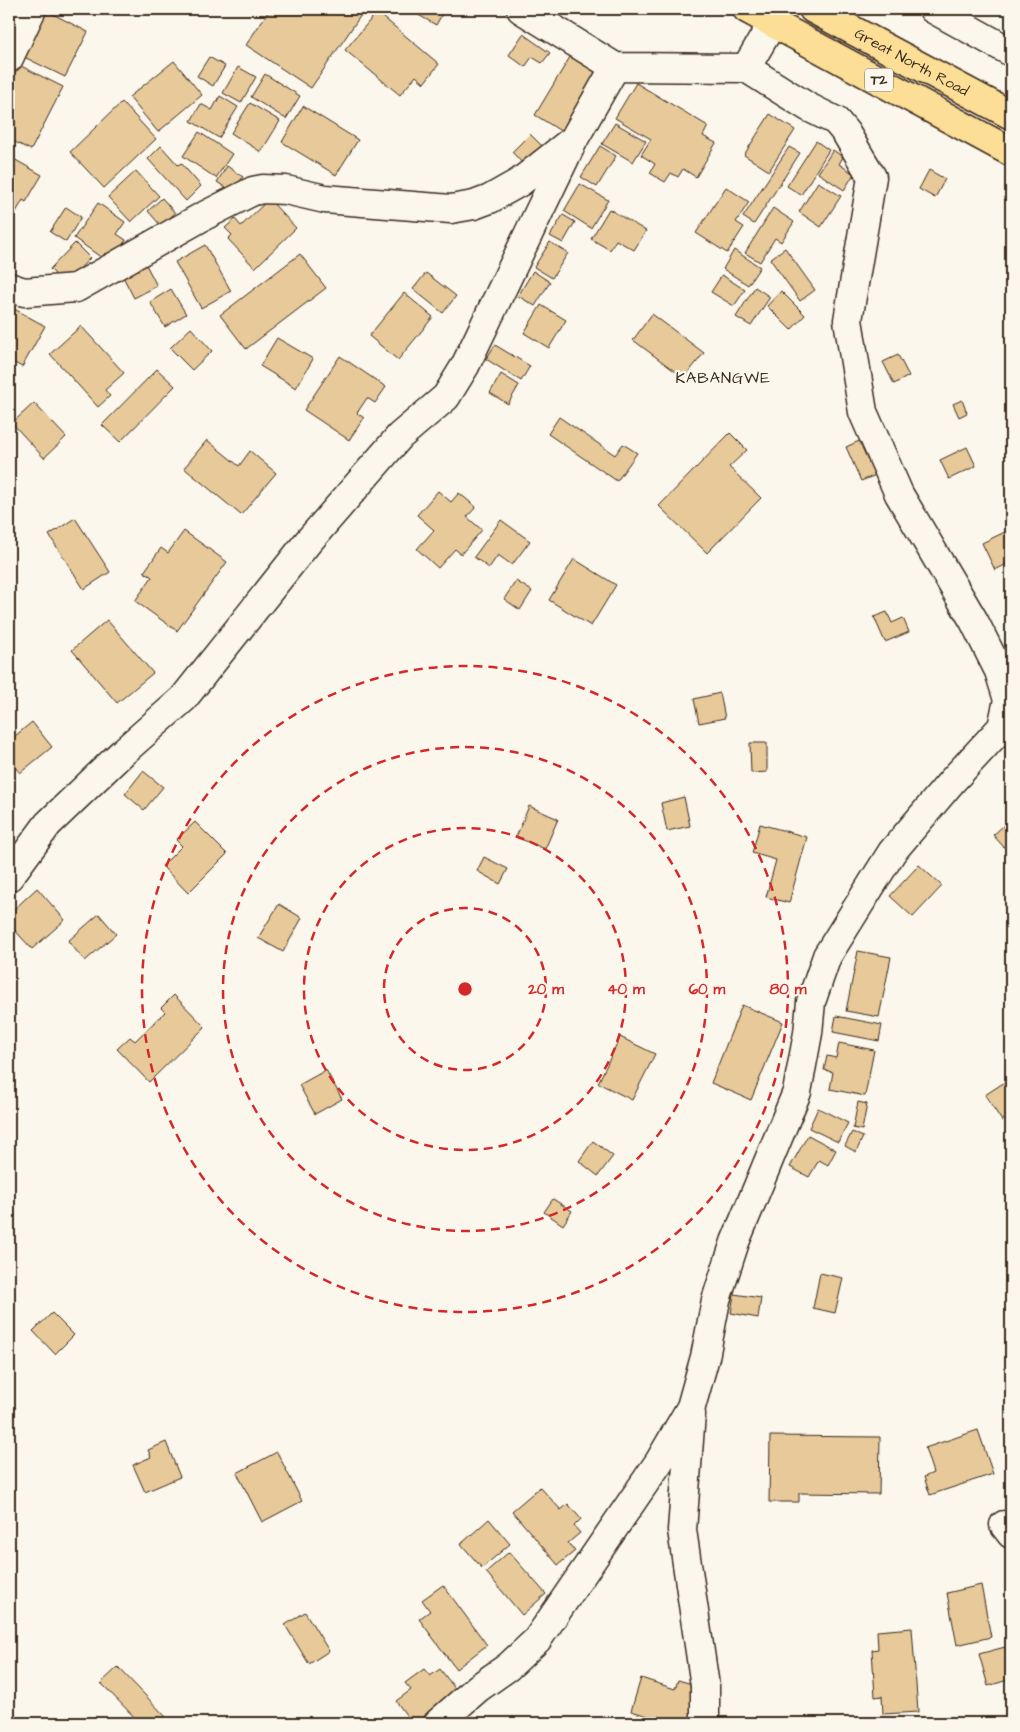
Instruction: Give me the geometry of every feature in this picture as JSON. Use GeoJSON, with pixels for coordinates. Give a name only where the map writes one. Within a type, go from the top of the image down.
{"type":"FeatureCollection","features":[{"type":"Feature","properties":{"kind":"main road","name":"Great North Road"},"geometry":{"type":"LineString","coordinates":[[747,9],[1011,152]]}},
{"type":"Feature","properties":{"kind":"main road","name":"Great North Road"},"geometry":{"type":"LineString","coordinates":[[813,9],[1011,115]]}},
{"type":"Feature","properties":{"kind":"street"},"geometry":{"type":"LineString","coordinates":[[9,58],[32,9]]}},
{"type":"Feature","properties":{"kind":"street"},"geometry":{"type":"LineString","coordinates":[[521,9],[615,67],[746,68],[808,107],[836,122],[846,133],[872,177],[848,320],[863,412],[899,494],[978,630],[999,670],[1008,700],[1002,726],[892,852],[828,956],[811,1002],[808,1033],[797,1092],[735,1242],[716,1300],[705,1357],[691,1407],[682,1530],[705,1686],[705,1723]]}},
{"type":"Feature","properties":{"kind":"street"},"geometry":{"type":"LineString","coordinates":[[933,9],[1011,52]]}},
{"type":"Feature","properties":{"kind":"street"},"geometry":{"type":"LineString","coordinates":[[746,68],[773,22]]}},
{"type":"Feature","properties":{"kind":"street"},"geometry":{"type":"LineString","coordinates":[[9,877],[48,824],[122,753],[183,699],[307,543],[400,436],[446,397],[465,366],[574,139],[615,67]]}},
{"type":"Feature","properties":{"kind":"street"},"geometry":{"type":"LineString","coordinates":[[9,287],[24,292],[76,288],[200,218],[253,191],[264,189],[286,190],[325,199],[452,209],[474,205],[490,199],[520,182],[574,139]]}},
{"type":"Feature","properties":{"kind":"street"},"geometry":{"type":"LineString","coordinates":[[438,1723],[478,1688],[508,1667],[536,1640],[658,1462],[691,1407]]}},
{"type":"Feature","properties":{"kind":"building"},"geometry":{"type":"Polygon","coordinates":[[[270,9],[365,9],[311,88],[246,45],[270,9]]]}},
{"type":"Feature","properties":{"kind":"building"},"geometry":{"type":"Polygon","coordinates":[[[408,9],[445,9],[436,25],[408,9]]]}},
{"type":"Feature","properties":{"kind":"building"},"geometry":{"type":"Polygon","coordinates":[[[45,10],[88,32],[65,77],[22,56],[45,10]]]}},
{"type":"Feature","properties":{"kind":"building"},"geometry":{"type":"Polygon","coordinates":[[[377,12],[439,64],[424,83],[416,76],[400,95],[345,50],[377,12]]]}},
{"type":"Feature","properties":{"kind":"building"},"geometry":{"type":"Polygon","coordinates":[[[523,34],[550,53],[542,63],[532,57],[525,67],[509,55],[523,34]]]}},
{"type":"Feature","properties":{"kind":"building"},"geometry":{"type":"Polygon","coordinates":[[[573,52],[602,70],[564,133],[535,115],[573,52]]]}},
{"type":"Feature","properties":{"kind":"building"},"geometry":{"type":"Polygon","coordinates":[[[209,57],[225,66],[213,86],[197,76],[209,57]]]}},
{"type":"Feature","properties":{"kind":"building"},"geometry":{"type":"Polygon","coordinates":[[[174,61],[202,95],[158,132],[129,97],[174,61]]]}},
{"type":"Feature","properties":{"kind":"building"},"geometry":{"type":"Polygon","coordinates":[[[17,64],[63,87],[31,150],[9,139],[9,82],[17,64]]]}},
{"type":"Feature","properties":{"kind":"building"},"geometry":{"type":"Polygon","coordinates":[[[238,67],[256,77],[241,103],[223,93],[238,67]]]}},
{"type":"Feature","properties":{"kind":"building"},"geometry":{"type":"Polygon","coordinates":[[[265,74],[300,96],[286,119],[251,97],[265,74]]]}},
{"type":"Feature","properties":{"kind":"building"},"geometry":{"type":"Polygon","coordinates":[[[636,83],[708,126],[703,136],[716,143],[696,177],[683,169],[678,177],[671,173],[665,182],[650,173],[655,164],[641,155],[651,139],[615,118],[636,83]]]}},
{"type":"Feature","properties":{"kind":"building"},"geometry":{"type":"Polygon","coordinates":[[[220,96],[238,107],[219,138],[191,121],[201,104],[212,110],[220,96]]]}},
{"type":"Feature","properties":{"kind":"building"},"geometry":{"type":"Polygon","coordinates":[[[122,102],[156,139],[104,188],[70,152],[122,102]]]}},
{"type":"Feature","properties":{"kind":"building"},"geometry":{"type":"Polygon","coordinates":[[[250,103],[280,121],[261,152],[231,133],[250,103]]]}},
{"type":"Feature","properties":{"kind":"building"},"geometry":{"type":"Polygon","coordinates":[[[303,106],[358,140],[336,175],[282,142],[303,106]]]}},
{"type":"Feature","properties":{"kind":"building"},"geometry":{"type":"Polygon","coordinates":[[[770,114],[795,130],[769,171],[744,155],[770,114]]]}},
{"type":"Feature","properties":{"kind":"building"},"geometry":{"type":"Polygon","coordinates":[[[615,123],[646,141],[633,162],[602,144],[615,123]]]}},
{"type":"Feature","properties":{"kind":"building"},"geometry":{"type":"Polygon","coordinates":[[[199,132],[232,154],[216,178],[183,156],[199,132]]]}},
{"type":"Feature","properties":{"kind":"building"},"geometry":{"type":"Polygon","coordinates":[[[530,134],[544,148],[525,166],[512,152],[530,134]]]}},
{"type":"Feature","properties":{"kind":"building"},"geometry":{"type":"Polygon","coordinates":[[[816,141],[829,150],[801,195],[787,186],[816,141]]]}},
{"type":"Feature","properties":{"kind":"building"},"geometry":{"type":"Polygon","coordinates":[[[161,146],[178,165],[181,163],[201,186],[186,201],[148,159],[161,146]]]}},
{"type":"Feature","properties":{"kind":"building"},"geometry":{"type":"Polygon","coordinates":[[[600,146],[616,156],[597,187],[581,177],[600,146]]]}},
{"type":"Feature","properties":{"kind":"building"},"geometry":{"type":"Polygon","coordinates":[[[789,147],[800,153],[754,224],[743,217],[789,147]]]}},
{"type":"Feature","properties":{"kind":"building"},"geometry":{"type":"Polygon","coordinates":[[[833,150],[843,157],[839,164],[854,174],[844,190],[818,173],[833,150]]]}},
{"type":"Feature","properties":{"kind":"building"},"geometry":{"type":"Polygon","coordinates":[[[12,158],[42,175],[26,202],[23,200],[9,224],[9,163],[12,158]]]}},
{"type":"Feature","properties":{"kind":"building"},"geometry":{"type":"Polygon","coordinates":[[[227,166],[243,177],[232,192],[217,182],[227,166]]]}},
{"type":"Feature","properties":{"kind":"building"},"geometry":{"type":"Polygon","coordinates":[[[929,170],[945,179],[935,198],[919,189],[929,170]]]}},
{"type":"Feature","properties":{"kind":"building"},"geometry":{"type":"Polygon","coordinates":[[[136,171],[159,196],[131,222],[108,197],[136,171]]]}},
{"type":"Feature","properties":{"kind":"building"},"geometry":{"type":"Polygon","coordinates":[[[818,182],[841,196],[821,227],[799,212],[818,182]]]}},
{"type":"Feature","properties":{"kind":"building"},"geometry":{"type":"Polygon","coordinates":[[[580,184],[608,200],[591,228],[564,211],[580,184]]]}},
{"type":"Feature","properties":{"kind":"building"},"geometry":{"type":"Polygon","coordinates":[[[726,187],[749,202],[736,222],[744,227],[727,253],[696,233],[726,187]]]}},
{"type":"Feature","properties":{"kind":"building"},"geometry":{"type":"Polygon","coordinates":[[[162,198],[175,213],[161,226],[148,211],[162,198]]]}},
{"type":"Feature","properties":{"kind":"building"},"geometry":{"type":"Polygon","coordinates":[[[269,199],[296,228],[255,268],[228,239],[232,235],[225,228],[235,219],[241,226],[269,199]]]}},
{"type":"Feature","properties":{"kind":"building"},"geometry":{"type":"Polygon","coordinates":[[[98,203],[125,222],[117,234],[126,240],[113,258],[105,253],[102,258],[74,238],[98,203]]]}},
{"type":"Feature","properties":{"kind":"building"},"geometry":{"type":"Polygon","coordinates":[[[66,207],[81,217],[66,242],[50,232],[66,207]]]}},
{"type":"Feature","properties":{"kind":"building"},"geometry":{"type":"Polygon","coordinates":[[[773,208],[794,222],[781,242],[775,238],[760,262],[745,253],[773,208]]]}},
{"type":"Feature","properties":{"kind":"building"},"geometry":{"type":"Polygon","coordinates":[[[609,209],[646,231],[634,250],[616,240],[610,250],[591,239],[609,209]]]}},
{"type":"Feature","properties":{"kind":"building"},"geometry":{"type":"Polygon","coordinates":[[[563,215],[575,222],[563,243],[550,236],[563,215]]]}},
{"type":"Feature","properties":{"kind":"building"},"geometry":{"type":"Polygon","coordinates":[[[550,242],[568,253],[552,278],[534,267],[550,242]]]}},
{"type":"Feature","properties":{"kind":"building"},"geometry":{"type":"Polygon","coordinates":[[[75,243],[90,258],[65,284],[50,269],[75,243]]]}},
{"type":"Feature","properties":{"kind":"building"},"geometry":{"type":"Polygon","coordinates":[[[205,245],[231,291],[201,308],[175,262],[205,245]]]}},
{"type":"Feature","properties":{"kind":"building"},"geometry":{"type":"Polygon","coordinates":[[[785,248],[815,290],[800,301],[770,259],[785,248]]]}},
{"type":"Feature","properties":{"kind":"building"},"geometry":{"type":"Polygon","coordinates":[[[734,250],[760,267],[748,285],[723,269],[734,250]]]}},
{"type":"Feature","properties":{"kind":"building"},"geometry":{"type":"Polygon","coordinates":[[[300,254],[326,288],[246,349],[220,315],[300,254]]]}},
{"type":"Feature","properties":{"kind":"building"},"geometry":{"type":"Polygon","coordinates":[[[141,255],[157,286],[134,298],[118,267],[141,255]]]}},
{"type":"Feature","properties":{"kind":"building"},"geometry":{"type":"Polygon","coordinates":[[[533,271],[550,282],[535,306],[518,296],[533,271]]]}},
{"type":"Feature","properties":{"kind":"building"},"geometry":{"type":"Polygon","coordinates":[[[426,273],[456,296],[443,313],[413,289],[426,273]]]}},
{"type":"Feature","properties":{"kind":"building"},"geometry":{"type":"Polygon","coordinates":[[[722,275],[745,290],[734,306],[711,292],[722,275]]]}},
{"type":"Feature","properties":{"kind":"building"},"geometry":{"type":"Polygon","coordinates":[[[755,287],[770,297],[751,326],[736,317],[755,287]]]}},
{"type":"Feature","properties":{"kind":"building"},"geometry":{"type":"Polygon","coordinates":[[[171,289],[186,314],[165,327],[150,302],[171,289]]]}},
{"type":"Feature","properties":{"kind":"building"},"geometry":{"type":"Polygon","coordinates":[[[781,291],[805,315],[791,330],[767,306],[781,291]]]}},
{"type":"Feature","properties":{"kind":"building"},"geometry":{"type":"Polygon","coordinates":[[[404,293],[433,317],[398,360],[369,336],[404,293]]]}},
{"type":"Feature","properties":{"kind":"building"},"geometry":{"type":"Polygon","coordinates":[[[541,305],[566,320],[549,348],[524,333],[541,305]]]}},
{"type":"Feature","properties":{"kind":"building"},"geometry":{"type":"Polygon","coordinates":[[[9,306],[45,326],[22,367],[9,360],[9,306]]]}},
{"type":"Feature","properties":{"kind":"building"},"geometry":{"type":"Polygon","coordinates":[[[652,314],[704,353],[684,378],[633,340],[652,314]]]}},
{"type":"Feature","properties":{"kind":"building"},"geometry":{"type":"Polygon","coordinates":[[[81,326],[124,373],[105,390],[110,396],[98,407],[50,354],[81,326]]]}},
{"type":"Feature","properties":{"kind":"building"},"geometry":{"type":"Polygon","coordinates":[[[191,328],[212,351],[192,370],[170,348],[191,328]]]}},
{"type":"Feature","properties":{"kind":"building"},"geometry":{"type":"Polygon","coordinates":[[[277,338],[313,359],[296,388],[260,366],[277,338]]]}},
{"type":"Feature","properties":{"kind":"building"},"geometry":{"type":"Polygon","coordinates":[[[495,345],[530,366],[521,381],[486,359],[495,345]]]}},
{"type":"Feature","properties":{"kind":"building"},"geometry":{"type":"Polygon","coordinates":[[[898,355],[909,376],[894,384],[883,362],[898,355]]]}},
{"type":"Feature","properties":{"kind":"building"},"geometry":{"type":"Polygon","coordinates":[[[340,356],[386,387],[375,403],[367,398],[357,413],[364,418],[349,440],[304,410],[340,356]]]}},
{"type":"Feature","properties":{"kind":"building"},"geometry":{"type":"Polygon","coordinates":[[[157,369],[175,386],[120,442],[102,425],[157,369]]]}},
{"type":"Feature","properties":{"kind":"building"},"geometry":{"type":"Polygon","coordinates":[[[501,374],[519,385],[508,404],[490,393],[501,374]]]}},
{"type":"Feature","properties":{"kind":"building"},"geometry":{"type":"Polygon","coordinates":[[[962,400],[967,413],[959,417],[953,404],[962,400]]]}},
{"type":"Feature","properties":{"kind":"building"},"geometry":{"type":"Polygon","coordinates":[[[34,403],[66,437],[44,458],[12,423],[34,403]]]}},
{"type":"Feature","properties":{"kind":"building"},"geometry":{"type":"Polygon","coordinates":[[[559,417],[615,455],[623,444],[637,453],[617,481],[548,434],[559,417]]]}},
{"type":"Feature","properties":{"kind":"building"},"geometry":{"type":"Polygon","coordinates":[[[730,433],[747,450],[729,467],[761,498],[707,553],[659,506],[730,433]]]}},
{"type":"Feature","properties":{"kind":"building"},"geometry":{"type":"Polygon","coordinates":[[[870,436],[886,471],[861,481],[846,447],[870,436]]]}},
{"type":"Feature","properties":{"kind":"building"},"geometry":{"type":"Polygon","coordinates":[[[207,440],[239,466],[250,451],[276,473],[241,515],[184,468],[207,440]]]}},
{"type":"Feature","properties":{"kind":"building"},"geometry":{"type":"Polygon","coordinates":[[[967,447],[976,466],[949,479],[940,460],[967,447]]]}},
{"type":"Feature","properties":{"kind":"building"},"geometry":{"type":"Polygon","coordinates":[[[438,491],[451,502],[459,493],[476,507],[467,517],[482,530],[461,554],[455,549],[438,568],[417,549],[434,530],[417,515],[438,491]]]}},
{"type":"Feature","properties":{"kind":"building"},"geometry":{"type":"Polygon","coordinates":[[[75,518],[110,572],[84,589],[49,535],[75,518]]]}},
{"type":"Feature","properties":{"kind":"building"},"geometry":{"type":"Polygon","coordinates":[[[501,520],[530,541],[512,565],[498,555],[489,568],[474,557],[501,520]]]}},
{"type":"Feature","properties":{"kind":"building"},"geometry":{"type":"Polygon","coordinates":[[[1011,529],[1011,562],[995,570],[982,543],[1011,529]]]}},
{"type":"Feature","properties":{"kind":"building"},"geometry":{"type":"Polygon","coordinates":[[[184,531],[227,562],[177,631],[135,601],[152,577],[144,572],[161,548],[168,553],[184,531]]]}},
{"type":"Feature","properties":{"kind":"building"},"geometry":{"type":"Polygon","coordinates":[[[574,559],[616,585],[591,626],[549,600],[574,559]]]}},
{"type":"Feature","properties":{"kind":"building"},"geometry":{"type":"Polygon","coordinates":[[[516,581],[532,591],[520,610],[504,599],[516,581]]]}},
{"type":"Feature","properties":{"kind":"building"},"geometry":{"type":"Polygon","coordinates":[[[887,612],[892,623],[903,618],[909,632],[885,642],[874,617],[887,612]]]}},
{"type":"Feature","properties":{"kind":"building"},"geometry":{"type":"Polygon","coordinates":[[[107,620],[153,673],[117,703],[72,650],[107,620]]]}},
{"type":"Feature","properties":{"kind":"building"},"geometry":{"type":"Polygon","coordinates":[[[720,693],[725,718],[699,723],[694,699],[720,693]]]}},
{"type":"Feature","properties":{"kind":"building"},"geometry":{"type":"Polygon","coordinates":[[[32,722],[52,747],[20,773],[9,760],[9,741],[32,722]]]}},
{"type":"Feature","properties":{"kind":"building"},"geometry":{"type":"Polygon","coordinates":[[[750,743],[767,743],[767,772],[751,773],[750,743]]]}},
{"type":"Feature","properties":{"kind":"building"},"geometry":{"type":"Polygon","coordinates":[[[143,771],[163,787],[144,810],[125,794],[143,771]]]}},
{"type":"Feature","properties":{"kind":"building"},"geometry":{"type":"Polygon","coordinates":[[[684,797],[690,826],[667,831],[661,803],[684,797]]]}},
{"type":"Feature","properties":{"kind":"building"},"geometry":{"type":"Polygon","coordinates":[[[529,806],[558,819],[545,849],[516,837],[529,806]]]}},
{"type":"Feature","properties":{"kind":"building"},"geometry":{"type":"Polygon","coordinates":[[[1011,819],[1011,855],[993,835],[1011,819]]]}},
{"type":"Feature","properties":{"kind":"building"},"geometry":{"type":"Polygon","coordinates":[[[195,822],[227,854],[188,893],[162,866],[182,846],[176,840],[195,822]]]}},
{"type":"Feature","properties":{"kind":"building"},"geometry":{"type":"Polygon","coordinates":[[[760,824],[807,837],[789,903],[766,897],[776,860],[752,853],[760,824]]]}},
{"type":"Feature","properties":{"kind":"building"},"geometry":{"type":"Polygon","coordinates":[[[484,857],[508,869],[500,884],[477,871],[484,857]]]}},
{"type":"Feature","properties":{"kind":"building"},"geometry":{"type":"Polygon","coordinates":[[[919,865],[942,886],[913,917],[890,896],[919,865]]]}},
{"type":"Feature","properties":{"kind":"building"},"geometry":{"type":"Polygon","coordinates":[[[37,888],[65,920],[32,949],[9,924],[9,914],[37,888]]]}},
{"type":"Feature","properties":{"kind":"building"},"geometry":{"type":"Polygon","coordinates":[[[279,904],[302,918],[283,952],[258,938],[279,904]]]}},
{"type":"Feature","properties":{"kind":"building"},"geometry":{"type":"Polygon","coordinates":[[[99,914],[116,934],[85,961],[68,941],[99,914]]]}},
{"type":"Feature","properties":{"kind":"building"},"geometry":{"type":"Polygon","coordinates":[[[858,951],[891,957],[879,1017],[846,1011],[858,951]]]}},
{"type":"Feature","properties":{"kind":"building"},"geometry":{"type":"Polygon","coordinates":[[[174,995],[205,1027],[149,1082],[117,1049],[130,1037],[135,1041],[165,1012],[161,1008],[174,995]]]}},
{"type":"Feature","properties":{"kind":"building"},"geometry":{"type":"Polygon","coordinates":[[[742,1005],[783,1022],[751,1100],[711,1083],[742,1005]]]}},
{"type":"Feature","properties":{"kind":"building"},"geometry":{"type":"Polygon","coordinates":[[[836,1016],[882,1025],[879,1041],[833,1032],[836,1016]]]}},
{"type":"Feature","properties":{"kind":"building"},"geometry":{"type":"Polygon","coordinates":[[[620,1037],[655,1054],[632,1100],[598,1083],[620,1037]]]}},
{"type":"Feature","properties":{"kind":"building"},"geometry":{"type":"Polygon","coordinates":[[[839,1043],[874,1050],[865,1096],[830,1089],[833,1072],[824,1070],[827,1056],[836,1058],[839,1043]]]}},
{"type":"Feature","properties":{"kind":"building"},"geometry":{"type":"Polygon","coordinates":[[[326,1070],[342,1099],[315,1114],[299,1085],[326,1070]]]}},
{"type":"Feature","properties":{"kind":"building"},"geometry":{"type":"Polygon","coordinates":[[[1011,1078],[1011,1115],[1002,1121],[985,1095],[1011,1078]]]}},
{"type":"Feature","properties":{"kind":"building"},"geometry":{"type":"Polygon","coordinates":[[[858,1102],[867,1104],[862,1130],[853,1128],[858,1102]]]}},
{"type":"Feature","properties":{"kind":"building"},"geometry":{"type":"Polygon","coordinates":[[[818,1108],[848,1123],[838,1142],[809,1128],[818,1108]]]}},
{"type":"Feature","properties":{"kind":"building"},"geometry":{"type":"Polygon","coordinates":[[[852,1132],[863,1137],[856,1152],[845,1146],[852,1132]]]}},
{"type":"Feature","properties":{"kind":"building"},"geometry":{"type":"Polygon","coordinates":[[[808,1135],[836,1150],[828,1165],[819,1160],[809,1177],[790,1167],[808,1135]]]}},
{"type":"Feature","properties":{"kind":"building"},"geometry":{"type":"Polygon","coordinates":[[[593,1141],[613,1156],[598,1176],[579,1161],[593,1141]]]}},
{"type":"Feature","properties":{"kind":"building"},"geometry":{"type":"Polygon","coordinates":[[[553,1199],[572,1211],[563,1225],[544,1212],[553,1199]]]}},
{"type":"Feature","properties":{"kind":"building"},"geometry":{"type":"Polygon","coordinates":[[[820,1273],[843,1278],[835,1313],[813,1308],[820,1273]]]}},
{"type":"Feature","properties":{"kind":"building"},"geometry":{"type":"Polygon","coordinates":[[[734,1294],[761,1298],[758,1318],[731,1313],[734,1294]]]}},
{"type":"Feature","properties":{"kind":"building"},"geometry":{"type":"Polygon","coordinates":[[[52,1313],[74,1335],[55,1354],[33,1331],[52,1313]]]}},
{"type":"Feature","properties":{"kind":"building"},"geometry":{"type":"Polygon","coordinates":[[[978,1430],[993,1474],[930,1495],[924,1477],[933,1473],[925,1448],[978,1430]]]}},
{"type":"Feature","properties":{"kind":"building"},"geometry":{"type":"Polygon","coordinates":[[[770,1436],[880,1437],[879,1494],[799,1493],[799,1502],[769,1502],[770,1436]]]}},
{"type":"Feature","properties":{"kind":"building"},"geometry":{"type":"Polygon","coordinates":[[[166,1442],[180,1477],[145,1492],[133,1465],[151,1457],[148,1450],[166,1442]]]}},
{"type":"Feature","properties":{"kind":"building"},"geometry":{"type":"Polygon","coordinates":[[[277,1452],[302,1501],[262,1522],[237,1473],[277,1452]]]}},
{"type":"Feature","properties":{"kind":"building"},"geometry":{"type":"Polygon","coordinates":[[[540,1487],[561,1510],[568,1504],[581,1519],[574,1526],[580,1533],[568,1543],[575,1551],[558,1565],[512,1511],[540,1487]]]}},
{"type":"Feature","properties":{"kind":"building"},"geometry":{"type":"Polygon","coordinates":[[[489,1519],[510,1544],[482,1568],[461,1544],[489,1519]]]}},
{"type":"Feature","properties":{"kind":"building"},"geometry":{"type":"Polygon","coordinates":[[[509,1552],[546,1594],[522,1615],[486,1572],[509,1552]]]}},
{"type":"Feature","properties":{"kind":"building"},"geometry":{"type":"Polygon","coordinates":[[[443,1585],[487,1645],[456,1669],[419,1619],[430,1611],[422,1600],[443,1585]]]}},
{"type":"Feature","properties":{"kind":"building"},"geometry":{"type":"Polygon","coordinates":[[[981,1585],[991,1637],[957,1645],[947,1593],[981,1585]]]}},
{"type":"Feature","properties":{"kind":"building"},"geometry":{"type":"Polygon","coordinates":[[[305,1612],[329,1651],[309,1664],[285,1625],[305,1612]]]}},
{"type":"Feature","properties":{"kind":"building"},"geometry":{"type":"Polygon","coordinates":[[[912,1628],[918,1712],[883,1714],[882,1696],[875,1697],[872,1650],[878,1649],[877,1631],[912,1628]]]}},
{"type":"Feature","properties":{"kind":"building"},"geometry":{"type":"Polygon","coordinates":[[[1005,1647],[1011,1668],[1011,1679],[988,1686],[979,1654],[1005,1647]]]}},
{"type":"Feature","properties":{"kind":"building"},"geometry":{"type":"Polygon","coordinates":[[[118,1667],[166,1717],[160,1723],[140,1723],[101,1683],[118,1667]]]}},
{"type":"Feature","properties":{"kind":"building"},"geometry":{"type":"Polygon","coordinates":[[[424,1669],[430,1676],[440,1669],[460,1695],[421,1723],[412,1723],[396,1701],[411,1690],[405,1683],[424,1669]]]}},
{"type":"Feature","properties":{"kind":"building"},"geometry":{"type":"Polygon","coordinates":[[[641,1678],[675,1689],[678,1680],[703,1687],[692,1723],[672,1723],[631,1711],[641,1678]]]}},
{"type":"Feature","properties":{"kind":"district","name":"KABANGWE"},"geometry":{"type":"Point","coordinates":[723,378]}}]}
